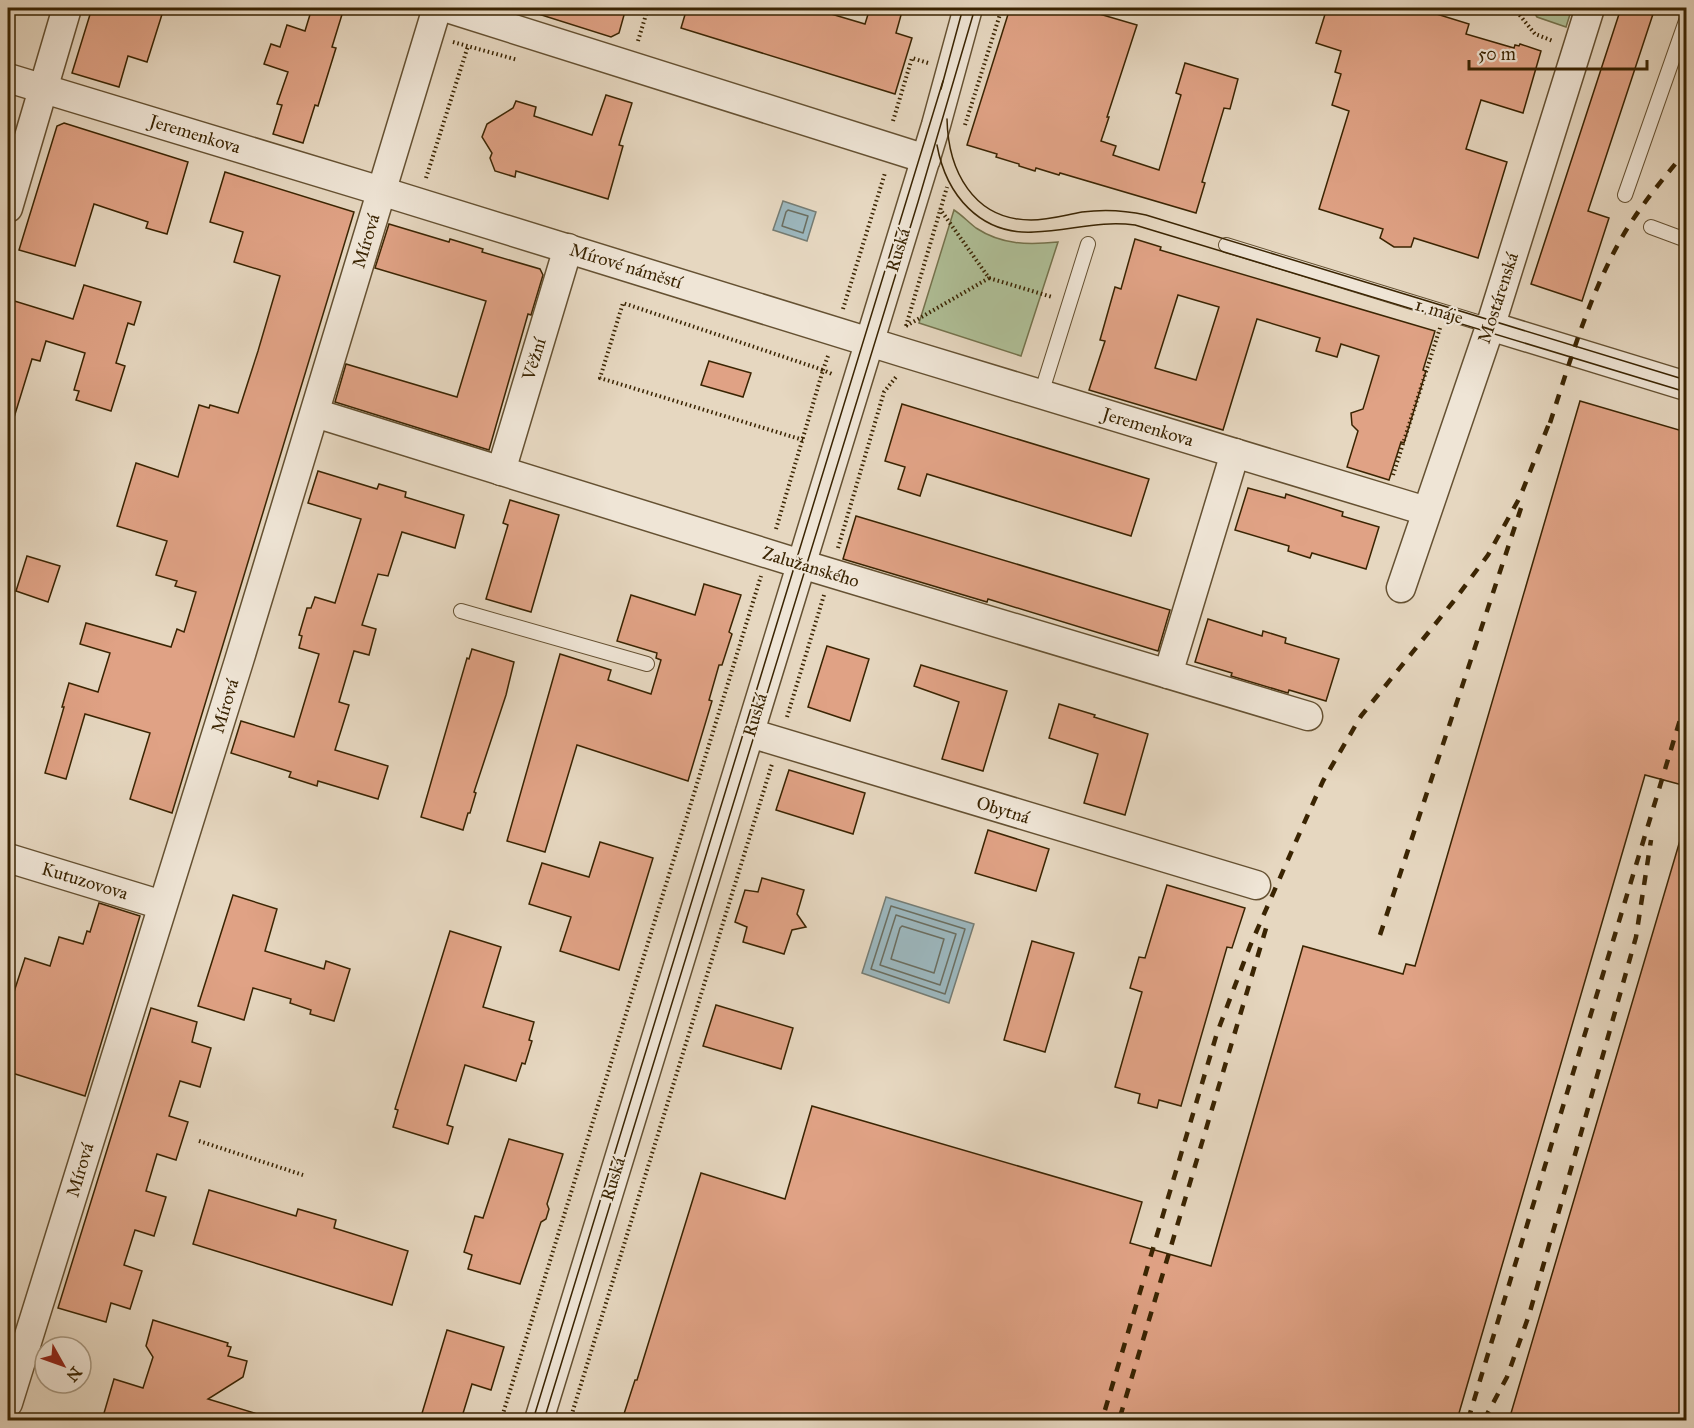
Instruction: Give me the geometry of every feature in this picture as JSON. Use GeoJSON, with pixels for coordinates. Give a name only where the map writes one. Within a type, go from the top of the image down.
{"type":"FeatureCollection","features":[{"type":"Feature","properties":{"kind":"street"},"geometry":{"type":"LineString","coordinates":[[8,208],[67,8]]}},
{"type":"Feature","properties":{"kind":"street","name":"Mírová"},"geometry":{"type":"LineString","coordinates":[[8,1403],[315,413],[437,8]]}},
{"type":"Feature","properties":{"kind":"street"},"geometry":{"type":"LineString","coordinates":[[447,8],[926,159]]}},
{"type":"Feature","properties":{"kind":"street","name":"Ruská"},"geometry":{"type":"LineString","coordinates":[[538,1420],[926,159],[968,8]]}},
{"type":"Feature","properties":{"kind":"street","name":"Mostárenská"},"geometry":{"type":"LineString","coordinates":[[1401,588],[1490,326],[1590,8]]}},
{"type":"Feature","properties":{"kind":"street","name":"Jeremenkova"},"geometry":{"type":"LineString","coordinates":[[8,78],[381,190]]}},
{"type":"Feature","properties":{"kind":"street","name":"Mírové náměstí"},"geometry":{"type":"LineString","coordinates":[[381,190],[870,341]]}},
{"type":"Feature","properties":{"kind":"street","name":"Věžní"},"geometry":{"type":"LineString","coordinates":[[501,471],[568,248]]}},
{"type":"Feature","properties":{"kind":"street","name":"1. máje"},"geometry":{"type":"LineString","coordinates":[[1490,326],[1686,386]]}},
{"type":"Feature","properties":{"kind":"street","name":"Jeremenkova"},"geometry":{"type":"LineString","coordinates":[[870,341],[905,340],[1041,394],[1426,511]]}},
{"type":"Feature","properties":{"kind":"street","name":"Zalužanského"},"geometry":{"type":"LineString","coordinates":[[315,413],[768,554],[1308,716]]}},
{"type":"Feature","properties":{"kind":"street"},"geometry":{"type":"LineString","coordinates":[[1168,674],[1234,453]]}},
{"type":"Feature","properties":{"kind":"street","name":"Obytná"},"geometry":{"type":"LineString","coordinates":[[750,734],[1256,885]]}},
{"type":"Feature","properties":{"kind":"street","name":"Kutuzovova"},"geometry":{"type":"LineString","coordinates":[[8,858],[162,905]]}},
{"type":"Feature","properties":{"kind":"lane"},"geometry":{"type":"LineString","coordinates":[[1625,195],[1686,21]]}},
{"type":"Feature","properties":{"kind":"lane"},"geometry":{"type":"LineString","coordinates":[[1650,227],[1686,240]]}},
{"type":"Feature","properties":{"kind":"lane"},"geometry":{"type":"LineString","coordinates":[[1041,394],[1088,244]]}},
{"type":"Feature","properties":{"kind":"lane","name":"1. máje"},"geometry":{"type":"LineString","coordinates":[[1226,245],[1490,326]]}},
{"type":"Feature","properties":{"kind":"lane"},"geometry":{"type":"LineString","coordinates":[[461,611],[648,664]]}},
{"type":"Feature","properties":{"kind":"path"},"geometry":{"type":"LineString","coordinates":[[630,66],[648,8]]}},
{"type":"Feature","properties":{"kind":"path"},"geometry":{"type":"LineString","coordinates":[[963,131],[1002,8]]}},
{"type":"Feature","properties":{"kind":"path"},"geometry":{"type":"LineString","coordinates":[[1514,8],[1535,34],[1577,49]]}},
{"type":"Feature","properties":{"kind":"path"},"geometry":{"type":"LineString","coordinates":[[418,202],[468,46]]}},
{"type":"Feature","properties":{"kind":"path"},"geometry":{"type":"LineString","coordinates":[[888,125],[895,120],[912,58],[980,78]]}},
{"type":"Feature","properties":{"kind":"path"},"geometry":{"type":"LineString","coordinates":[[570,1420],[831,572],[884,392],[898,375],[905,340],[948,182]]}},
{"type":"Feature","properties":{"kind":"path"},"geometry":{"type":"LineString","coordinates":[[842,312],[880,191]]}},
{"type":"Feature","properties":{"kind":"path"},"geometry":{"type":"LineString","coordinates":[[941,209],[989,278],[1070,303]]}},
{"type":"Feature","properties":{"kind":"path"},"geometry":{"type":"LineString","coordinates":[[905,340],[989,278]]}},
{"type":"Feature","properties":{"kind":"path"},"geometry":{"type":"LineString","coordinates":[[501,1420],[803,440],[823,370],[623,303],[600,378],[803,440]]}},
{"type":"Feature","properties":{"kind":"path"},"geometry":{"type":"LineString","coordinates":[[1390,486],[1445,312]]}},
{"type":"Feature","properties":{"kind":"path"},"geometry":{"type":"LineString","coordinates":[[199,1141],[303,1175]]}},
{"type":"Feature","properties":{"kind":"green space"},"geometry":{"type":"Polygon","coordinates":[[[1531,8],[1572,8],[1566,27],[1537,17],[1531,8]]]}},
{"type":"Feature","properties":{"kind":"green space"},"geometry":{"type":"Polygon","coordinates":[[[954,210],[976,228],[1005,241],[1058,242],[1021,356],[919,323],[954,210]]]}},
{"type":"Feature","properties":{"kind":"water"},"geometry":{"type":"Polygon","coordinates":[[[783,201],[816,212],[807,241],[773,230],[783,201]]]}},
{"type":"Feature","properties":{"kind":"water"},"geometry":{"type":"Polygon","coordinates":[[[886,897],[974,924],[949,1003],[862,973],[886,897]]]}},
{"type":"Feature","properties":{"kind":"building"},"geometry":{"type":"Polygon","coordinates":[[[92,8],[164,8],[147,62],[128,56],[119,87],[72,73],[92,8]]]}},
{"type":"Feature","properties":{"kind":"building"},"geometry":{"type":"Polygon","coordinates":[[[312,8],[344,8],[332,47],[336,48],[318,106],[315,105],[303,143],[273,134],[282,105],[277,104],[288,72],[264,64],[271,44],[280,47],[287,25],[305,31],[312,8]]]}},
{"type":"Feature","properties":{"kind":"building"},"geometry":{"type":"Polygon","coordinates":[[[533,8],[626,8],[619,33],[611,37],[532,12],[533,8]]]}},
{"type":"Feature","properties":{"kind":"building"},"geometry":{"type":"Polygon","coordinates":[[[687,8],[811,8],[865,24],[870,8],[903,8],[896,33],[912,38],[895,94],[681,28],[687,8]]]}},
{"type":"Feature","properties":{"kind":"building"},"geometry":{"type":"Polygon","coordinates":[[[1010,8],[1079,8],[1137,25],[1101,141],[1116,146],[1113,155],[1159,170],[1181,95],[1176,93],[1185,63],[1238,79],[1230,109],[1224,108],[1202,182],[1205,183],[1196,213],[1060,173],[1059,175],[1036,168],[1035,171],[996,157],[997,154],[967,145],[1010,8]]]}},
{"type":"Feature","properties":{"kind":"building"},"geometry":{"type":"Polygon","coordinates":[[[1327,8],[1431,8],[1430,12],[1469,24],[1466,34],[1514,48],[1515,45],[1520,44],[1541,51],[1523,113],[1481,100],[1466,149],[1507,162],[1478,258],[1414,238],[1411,247],[1394,247],[1380,238],[1383,229],[1319,209],[1349,111],[1332,105],[1341,74],[1335,72],[1341,51],[1316,43],[1327,8]]]}},
{"type":"Feature","properties":{"kind":"building"},"geometry":{"type":"Polygon","coordinates":[[[1621,8],[1655,8],[1588,211],[1609,218],[1582,301],[1531,284],[1621,8]]]}},
{"type":"Feature","properties":{"kind":"building"},"geometry":{"type":"Polygon","coordinates":[[[606,95],[632,103],[619,145],[623,146],[608,199],[516,171],[515,177],[495,171],[490,158],[492,153],[482,137],[487,124],[513,108],[516,101],[536,107],[534,116],[592,135],[606,95]]]}},
{"type":"Feature","properties":{"kind":"building"},"geometry":{"type":"Polygon","coordinates":[[[64,123],[188,162],[167,234],[146,228],[148,222],[94,204],[75,266],[19,250],[57,126],[64,123]]]}},
{"type":"Feature","properties":{"kind":"building"},"geometry":{"type":"Polygon","coordinates":[[[225,172],[354,212],[172,813],[130,799],[150,733],[85,714],[66,779],[45,773],[69,683],[98,692],[110,653],[80,644],[86,623],[171,647],[177,629],[184,632],[196,592],[175,586],[177,581],[156,575],[167,541],[117,526],[136,463],[178,477],[199,405],[209,408],[210,405],[238,413],[258,351],[280,276],[234,262],[243,232],[210,222],[225,172]]]}},
{"type":"Feature","properties":{"kind":"building"},"geometry":{"type":"Polygon","coordinates":[[[389,224],[449,242],[450,239],[483,249],[482,252],[540,269],[543,275],[531,315],[528,314],[489,450],[335,402],[346,364],[457,397],[486,301],[375,268],[389,224]]]}},
{"type":"Feature","properties":{"kind":"building"},"geometry":{"type":"Polygon","coordinates":[[[1135,239],[1161,247],[1160,250],[1435,331],[1423,370],[1426,371],[1404,443],[1401,442],[1389,480],[1347,467],[1358,431],[1352,425],[1351,413],[1363,409],[1379,356],[1341,344],[1337,357],[1316,351],[1320,338],[1257,319],[1223,430],[1089,390],[1105,341],[1100,340],[1115,287],[1121,289],[1135,239]],[[1178,295],[1155,368],[1196,380],[1219,307],[1178,295]]]}},
{"type":"Feature","properties":{"kind":"building"},"geometry":{"type":"Polygon","coordinates":[[[84,285],[141,302],[134,325],[128,323],[116,363],[125,366],[111,411],[76,400],[79,391],[74,390],[85,353],[46,341],[40,361],[32,359],[12,424],[8,424],[8,299],[73,319],[84,285]]]}},
{"type":"Feature","properties":{"kind":"building"},"geometry":{"type":"Polygon","coordinates":[[[709,361],[751,373],[743,397],[701,385],[709,361]]]}},
{"type":"Feature","properties":{"kind":"building"},"geometry":{"type":"Polygon","coordinates":[[[1580,401],[1686,432],[1686,630],[1680,654],[1686,656],[1686,786],[1645,775],[1457,1420],[622,1420],[635,1380],[637,1380],[701,1173],[785,1199],[812,1106],[1142,1202],[1130,1243],[1211,1266],[1303,946],[1403,974],[1406,964],[1415,966],[1580,401]]]}},
{"type":"Feature","properties":{"kind":"building"},"geometry":{"type":"Polygon","coordinates":[[[902,404],[1149,479],[1131,536],[927,474],[920,496],[898,489],[905,467],[885,461],[902,404]]]}},
{"type":"Feature","properties":{"kind":"building"},"geometry":{"type":"Polygon","coordinates":[[[318,471],[377,489],[379,484],[406,492],[405,497],[464,515],[455,548],[402,532],[388,576],[378,574],[362,625],[376,629],[369,655],[354,651],[339,702],[349,705],[335,750],[388,766],[378,799],[318,781],[317,786],[289,777],[291,772],[231,753],[241,721],[294,737],[319,654],[299,648],[302,636],[299,635],[307,608],[311,608],[315,597],[335,603],[361,519],[308,503],[318,471]]]}},
{"type":"Feature","properties":{"kind":"building"},"geometry":{"type":"Polygon","coordinates":[[[1248,488],[1285,498],[1286,494],[1343,512],[1342,516],[1379,527],[1366,569],[1312,553],[1310,558],[1288,551],[1289,546],[1235,530],[1248,488]]]}},
{"type":"Feature","properties":{"kind":"building"},"geometry":{"type":"Polygon","coordinates":[[[510,500],[559,515],[531,612],[486,599],[508,525],[503,523],[510,500]]]}},
{"type":"Feature","properties":{"kind":"building"},"geometry":{"type":"Polygon","coordinates":[[[856,516],[1170,610],[1158,651],[988,599],[987,602],[843,559],[856,516]]]}},
{"type":"Feature","properties":{"kind":"building"},"geometry":{"type":"Polygon","coordinates":[[[27,556],[60,566],[48,602],[16,591],[27,556]]]}},
{"type":"Feature","properties":{"kind":"building"},"geometry":{"type":"Polygon","coordinates":[[[704,584],[741,595],[729,632],[732,634],[722,665],[719,665],[709,700],[712,701],[688,781],[577,745],[545,852],[507,841],[560,654],[611,670],[608,680],[651,694],[661,660],[656,658],[657,653],[617,641],[631,595],[695,615],[704,584]]]}},
{"type":"Feature","properties":{"kind":"building"},"geometry":{"type":"Polygon","coordinates":[[[1208,619],[1262,636],[1263,631],[1286,638],[1285,643],[1339,659],[1326,701],[1289,690],[1288,693],[1231,676],[1232,673],[1195,662],[1208,619]]]}},
{"type":"Feature","properties":{"kind":"building"},"geometry":{"type":"Polygon","coordinates":[[[827,646],[869,659],[850,721],[808,707],[827,646]]]}},
{"type":"Feature","properties":{"kind":"building"},"geometry":{"type":"Polygon","coordinates":[[[472,649],[514,662],[506,695],[463,830],[421,817],[467,658],[469,659],[472,649]]]}},
{"type":"Feature","properties":{"kind":"building"},"geometry":{"type":"Polygon","coordinates":[[[921,665],[1007,691],[983,771],[942,759],[959,702],[914,686],[921,665]]]}},
{"type":"Feature","properties":{"kind":"building"},"geometry":{"type":"Polygon","coordinates":[[[1059,704],[1148,734],[1125,815],[1084,803],[1098,754],[1049,738],[1059,704]]]}},
{"type":"Feature","properties":{"kind":"building"},"geometry":{"type":"Polygon","coordinates":[[[789,770],[865,793],[853,834],[776,810],[789,770]]]}},
{"type":"Feature","properties":{"kind":"building"},"geometry":{"type":"Polygon","coordinates":[[[988,830],[1049,849],[1036,891],[975,873],[988,830]]]}},
{"type":"Feature","properties":{"kind":"building"},"geometry":{"type":"Polygon","coordinates":[[[1681,837],[1686,837],[1686,1420],[1509,1420],[1681,837]]]}},
{"type":"Feature","properties":{"kind":"building"},"geometry":{"type":"Polygon","coordinates":[[[600,842],[653,858],[619,970],[560,951],[571,917],[529,904],[542,863],[589,877],[600,842]]]}},
{"type":"Feature","properties":{"kind":"building"},"geometry":{"type":"Polygon","coordinates":[[[762,878],[804,890],[797,914],[806,927],[792,930],[784,954],[743,942],[747,927],[735,922],[745,890],[758,892],[762,878]]]}},
{"type":"Feature","properties":{"kind":"building"},"geometry":{"type":"Polygon","coordinates":[[[1167,885],[1245,908],[1232,948],[1227,947],[1181,1106],[1159,1100],[1157,1108],[1138,1103],[1140,1094],[1115,1087],[1142,992],[1130,988],[1139,957],[1145,958],[1167,885]]]}},
{"type":"Feature","properties":{"kind":"building"},"geometry":{"type":"Polygon","coordinates":[[[233,895],[277,909],[265,951],[324,969],[326,961],[350,969],[334,1021],[310,1014],[311,1010],[290,1003],[291,999],[253,988],[244,1020],[198,1006],[233,895]]]}},
{"type":"Feature","properties":{"kind":"building"},"geometry":{"type":"Polygon","coordinates":[[[99,903],[140,916],[85,1096],[12,1073],[13,1070],[8,1068],[8,1000],[11,1001],[25,958],[50,966],[59,937],[83,944],[87,931],[90,932],[99,903]]]}},
{"type":"Feature","properties":{"kind":"building"},"geometry":{"type":"Polygon","coordinates":[[[450,931],[501,947],[483,1007],[534,1022],[529,1040],[532,1041],[525,1064],[522,1063],[516,1081],[465,1065],[447,1125],[453,1127],[448,1144],[393,1127],[398,1110],[395,1109],[450,931]]]}},
{"type":"Feature","properties":{"kind":"building"},"geometry":{"type":"Polygon","coordinates":[[[1032,941],[1074,953],[1045,1052],[1004,1040],[1032,941]]]}},
{"type":"Feature","properties":{"kind":"building"},"geometry":{"type":"Polygon","coordinates":[[[716,1005],[793,1028],[781,1069],[703,1046],[716,1005]]]}},
{"type":"Feature","properties":{"kind":"building"},"geometry":{"type":"Polygon","coordinates":[[[151,1008],[197,1022],[192,1042],[211,1048],[200,1087],[180,1081],[169,1116],[188,1122],[176,1160],[157,1154],[146,1191],[166,1197],[154,1236],[135,1230],[124,1265],[142,1271],[130,1309],[111,1303],[106,1322],[58,1308],[151,1008]]]}},
{"type":"Feature","properties":{"kind":"building"},"geometry":{"type":"Polygon","coordinates":[[[509,1139],[563,1154],[547,1204],[549,1209],[546,1219],[541,1222],[520,1284],[468,1269],[472,1255],[464,1252],[475,1216],[483,1218],[509,1139]]]}},
{"type":"Feature","properties":{"kind":"building"},"geometry":{"type":"Polygon","coordinates":[[[209,1190],[296,1216],[298,1209],[336,1220],[334,1228],[408,1251],[392,1305],[193,1244],[209,1190]]]}},
{"type":"Feature","properties":{"kind":"building"},"geometry":{"type":"Polygon","coordinates":[[[153,1320],[228,1343],[227,1346],[231,1347],[228,1356],[247,1361],[243,1377],[208,1399],[264,1416],[263,1420],[102,1420],[114,1379],[143,1388],[153,1357],[146,1346],[153,1320]]]}},
{"type":"Feature","properties":{"kind":"building"},"geometry":{"type":"Polygon","coordinates":[[[447,1330],[504,1347],[491,1390],[472,1384],[461,1420],[420,1420],[447,1330]]]}},
{"type":"Feature","properties":{"kind":"tram line"},"geometry":{"type":"LineString","coordinates":[[941,89],[963,8]]}},
{"type":"Feature","properties":{"kind":"tram line"},"geometry":{"type":"LineString","coordinates":[[544,1420],[918,202],[975,8]]}},
{"type":"Feature","properties":{"kind":"tram line"},"geometry":{"type":"LineString","coordinates":[[533,1420],[943,81]]}},
{"type":"Feature","properties":{"kind":"tram line"},"geometry":{"type":"LineString","coordinates":[[947,119],[952,156],[968,189],[979,201],[1011,218],[1037,220],[1106,210],[1146,215],[1686,380]]}},
{"type":"Feature","properties":{"kind":"tram line"},"geometry":{"type":"LineString","coordinates":[[937,145],[948,180],[957,195],[982,219],[997,227],[1034,232],[1109,224],[1135,225],[1686,392]]}},
{"type":"Feature","properties":{"kind":"railway"},"geometry":{"type":"LineString","coordinates":[[1550,423],[1599,283],[1621,239],[1636,216],[1686,151]]}},
{"type":"Feature","properties":{"kind":"railway"},"geometry":{"type":"LineString","coordinates":[[1105,1410],[1217,1033],[1250,946],[1323,781],[1361,716],[1488,555],[1520,497],[1552,416]]}},
{"type":"Feature","properties":{"kind":"railway"},"geometry":{"type":"LineString","coordinates":[[1380,935],[1521,508]]}},
{"type":"Feature","properties":{"kind":"railway"},"geometry":{"type":"LineString","coordinates":[[1682,596],[1686,580]]}},
{"type":"Feature","properties":{"kind":"railway"},"geometry":{"type":"LineString","coordinates":[[1468,1420],[1686,700]]}},
{"type":"Feature","properties":{"kind":"railway"},"geometry":{"type":"LineString","coordinates":[[1484,1420],[1507,1377],[1529,1315],[1636,937],[1651,840]]}},
{"type":"Feature","properties":{"kind":"railway"},"geometry":{"type":"LineString","coordinates":[[1120,1417],[1267,925]]}}]}
